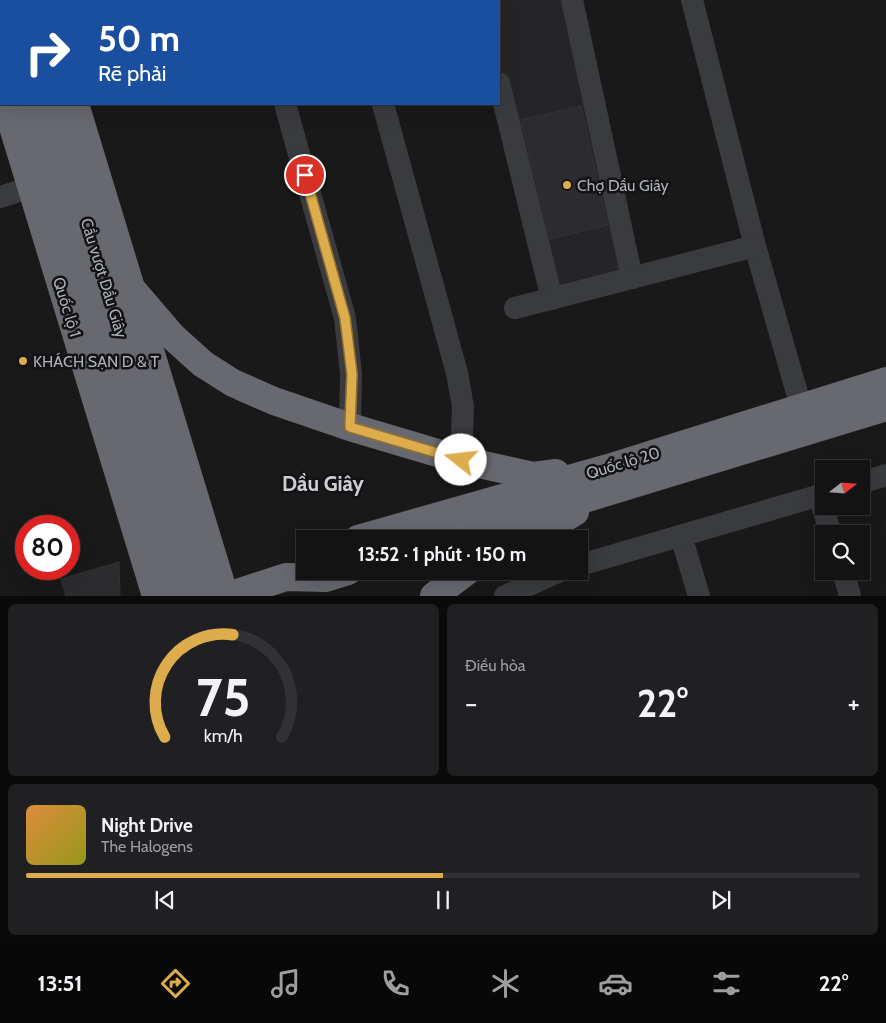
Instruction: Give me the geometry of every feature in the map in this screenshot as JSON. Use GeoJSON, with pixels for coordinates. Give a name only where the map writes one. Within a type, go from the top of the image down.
{"type":"FeatureCollection","features":[{"type":"Feature","properties":{"kind":"highway","name":"Quốc lộ 1"},"geometry":{"type":"LineString","coordinates":[[6,105],[156,596]]}},
{"type":"Feature","properties":{"kind":"highway","name":"Cầu vượt Dầu Giây"},"geometry":{"type":"LineString","coordinates":[[30,105],[177,596]]}},
{"type":"Feature","properties":{"kind":"highway","name":"Cầu vượt Dầu Giây"},"geometry":{"type":"LineString","coordinates":[[52,105],[218,593]]}},
{"type":"Feature","properties":{"kind":"highway"},"geometry":{"type":"LineString","coordinates":[[75,105],[131,288],[218,593]]}},
{"type":"Feature","properties":{"kind":"highway"},"geometry":{"type":"LineString","coordinates":[[131,288],[173,337],[203,364],[233,383],[274,401],[350,427],[461,460],[533,476],[612,478]]}},
{"type":"Feature","properties":{"kind":"highway","name":"Quốc lộ 20"},"geometry":{"type":"LineString","coordinates":[[476,530],[801,407],[886,380]]}},
{"type":"Feature","properties":{"kind":"highway","name":"Quốc lộ 20"},"geometry":{"type":"LineString","coordinates":[[395,530],[612,478],[886,408]]}},
{"type":"Feature","properties":{"kind":"highway"},"geometry":{"type":"LineString","coordinates":[[541,530],[612,478]]}},
{"type":"Feature","properties":{"kind":"highway"},"geometry":{"type":"LineString","coordinates":[[218,593],[295,568]]}},
{"type":"Feature","properties":{"kind":"highway"},"geometry":{"type":"LineString","coordinates":[[160,596],[170,580],[188,571],[207,574],[218,593]]}},
{"type":"Feature","properties":{"kind":"highway"},"geometry":{"type":"LineString","coordinates":[[434,596],[455,580]]}},
{"type":"Feature","properties":{"kind":"street"},"geometry":{"type":"LineString","coordinates":[[572,0],[632,278]]}},
{"type":"Feature","properties":{"kind":"street"},"geometry":{"type":"LineString","coordinates":[[692,0],[755,246],[801,407]]}},
{"type":"Feature","properties":{"kind":"street"},"geometry":{"type":"LineString","coordinates":[[500,87],[552,299]]}},
{"type":"Feature","properties":{"kind":"street"},"geometry":{"type":"LineString","coordinates":[[285,105],[345,318],[352,374],[350,427]]}},
{"type":"Feature","properties":{"kind":"street"},"geometry":{"type":"LineString","coordinates":[[383,105],[457,373],[463,407],[461,460]]}},
{"type":"Feature","properties":{"kind":"street"},"geometry":{"type":"LineString","coordinates":[[0,197],[31,187]]}},
{"type":"Feature","properties":{"kind":"street"},"geometry":{"type":"LineString","coordinates":[[516,308],[755,246]]}},
{"type":"Feature","properties":{"kind":"street"},"geometry":{"type":"LineString","coordinates":[[870,480],[886,475]]}},
{"type":"Feature","properties":{"kind":"street"},"geometry":{"type":"LineString","coordinates":[[588,563],[815,497]]}},
{"type":"Feature","properties":{"kind":"street"},"geometry":{"type":"LineString","coordinates":[[681,536],[698,596]]}},
{"type":"Feature","properties":{"kind":"street"},"geometry":{"type":"LineString","coordinates":[[505,596],[540,580]]}},
{"type":"Feature","properties":{"kind":"street"},"geometry":{"type":"LineString","coordinates":[[846,580],[850,596]]}},
{"type":"Feature","properties":{"kind":"shaded area","name":"Chợ Dầu Giây"},"geometry":{"type":"Polygon","coordinates":[[[500,0],[579,0],[638,266],[539,290],[499,105],[500,0]]]}},
{"type":"Feature","properties":{"kind":"building"},"geometry":{"type":"Polygon","coordinates":[[[581,106],[608,225],[550,239],[521,120],[581,106]]]}},
{"type":"Feature","properties":{"kind":"building"},"geometry":{"type":"Polygon","coordinates":[[[119,562],[120,596],[66,596],[61,580],[80,580],[80,573],[119,562]]]}},
{"type":"Feature","properties":{"kind":"place","name":"Chợ Dầu Giây"},"geometry":{"type":"Point","coordinates":[567,185]}},
{"type":"Feature","properties":{"kind":"place","name":"KHÁCH SẠN D & T"},"geometry":{"type":"Point","coordinates":[23,361]}},
{"type":"Feature","properties":{"kind":"district","name":"Dầu Giây"},"geometry":{"type":"Point","coordinates":[323,483]}},
{"type":"Feature","properties":{"kind":"route"},"geometry":{"type":"LineString","coordinates":[[305,175],[345,318],[352,374],[350,427],[461,460]]}}]}
